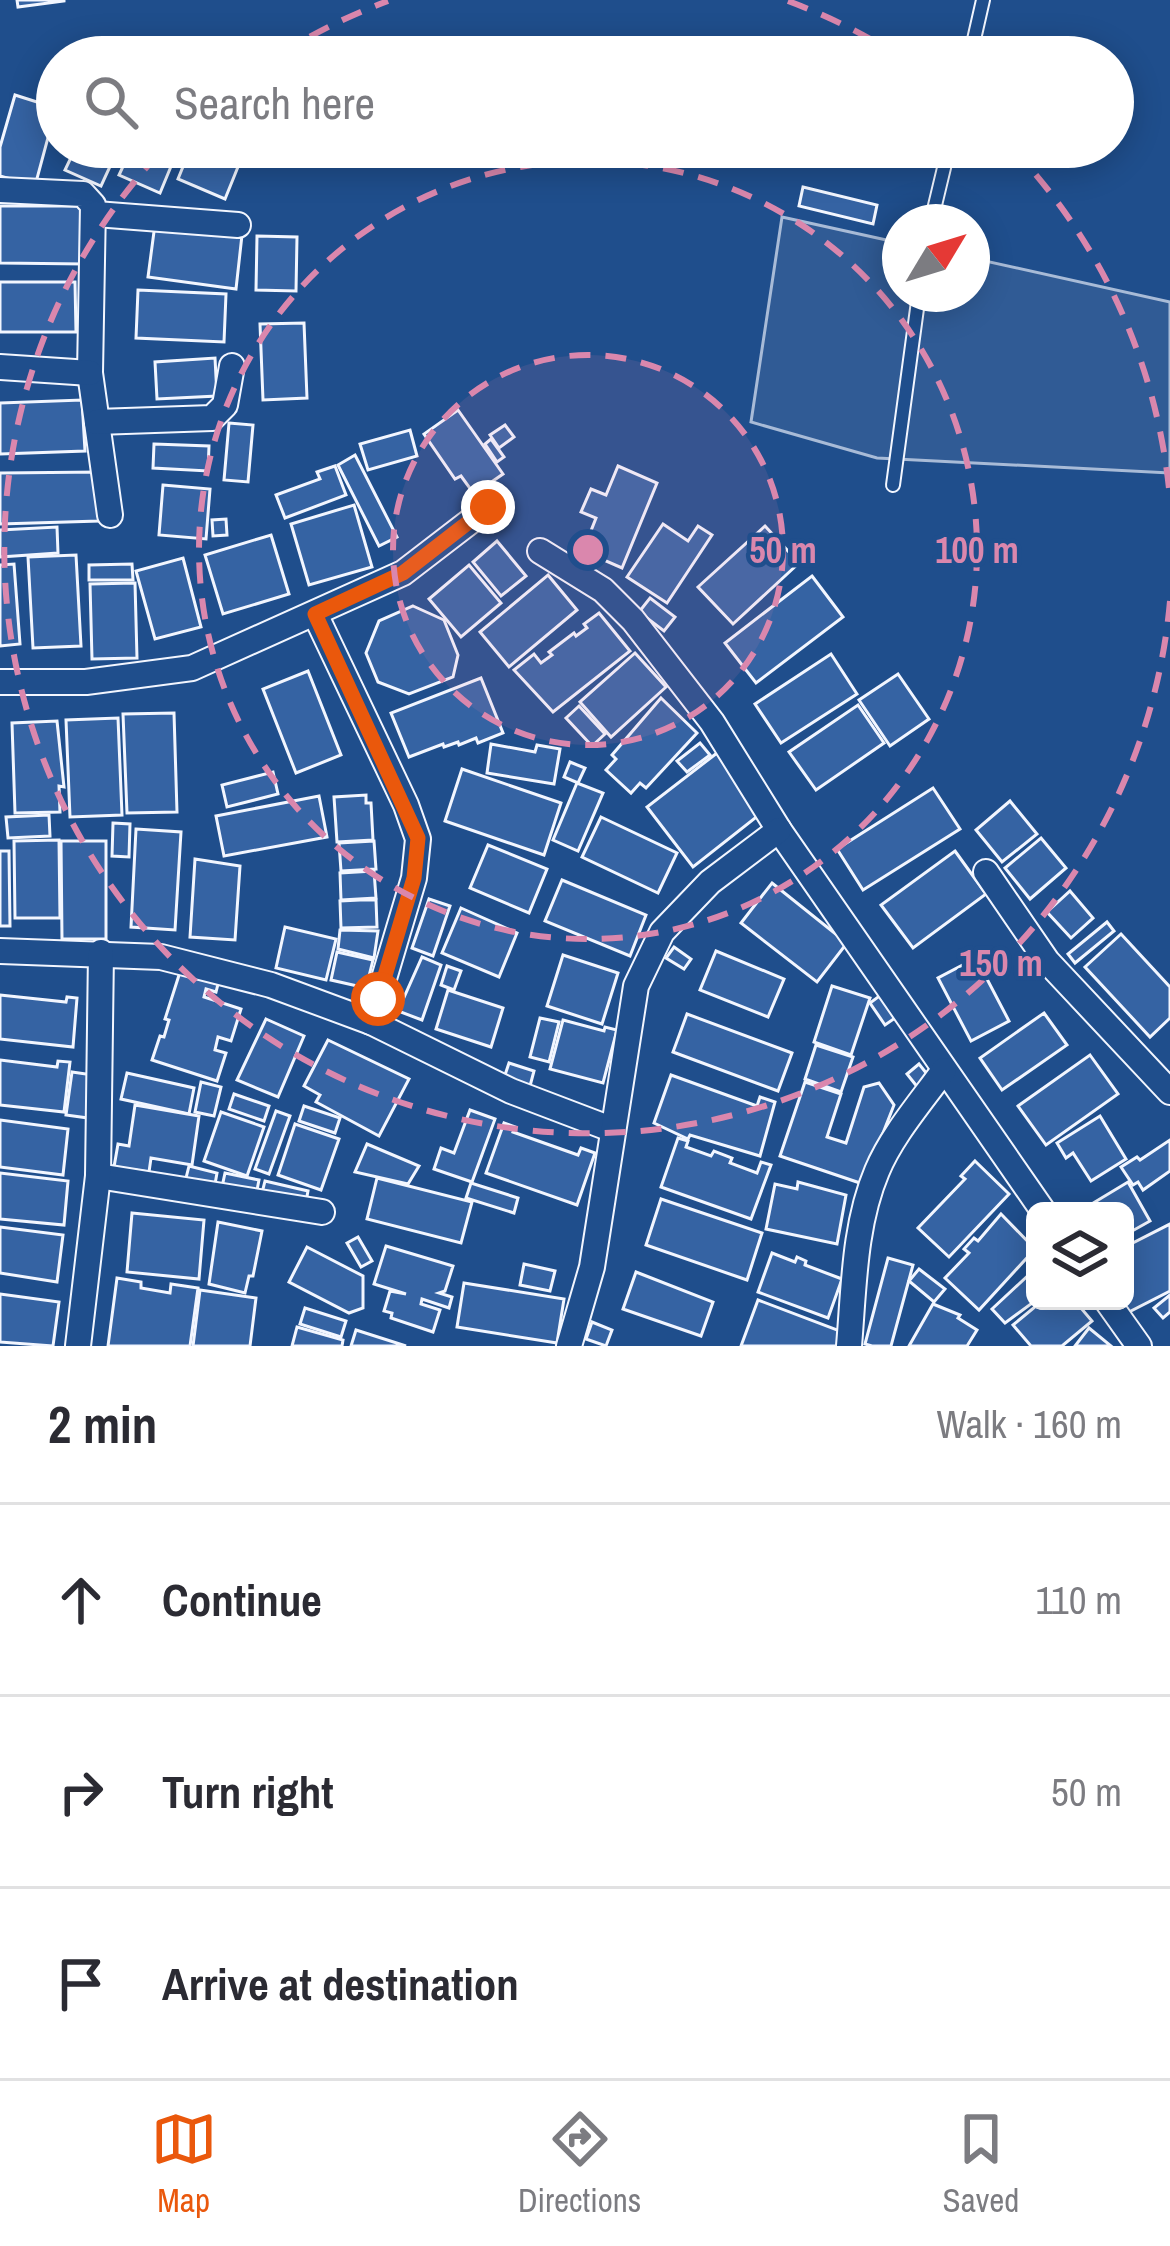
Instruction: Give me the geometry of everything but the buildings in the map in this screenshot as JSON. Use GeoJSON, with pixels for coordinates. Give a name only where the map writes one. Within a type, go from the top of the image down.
{"type":"FeatureCollection","features":[{"type":"Feature","properties":{"kind":"street"},"geometry":{"type":"LineString","coordinates":[[0,190],[83,194],[95,214],[90,373],[110,515]]}},
{"type":"Feature","properties":{"kind":"street"},"geometry":{"type":"LineString","coordinates":[[95,214],[238,226]]}},
{"type":"Feature","properties":{"kind":"street"},"geometry":{"type":"LineString","coordinates":[[97,422],[212,418],[224,405],[232,366]]}},
{"type":"Feature","properties":{"kind":"street"},"geometry":{"type":"LineString","coordinates":[[0,367],[90,373]]}},
{"type":"Feature","properties":{"kind":"street"},"geometry":{"type":"LineString","coordinates":[[0,682],[86,682],[192,668],[403,573],[488,507]]}},
{"type":"Feature","properties":{"kind":"street"},"geometry":{"type":"LineString","coordinates":[[540,551],[603,590],[633,620],[712,722],[779,830],[1036,1202]]}},
{"type":"Feature","properties":{"kind":"street"},"geometry":{"type":"LineString","coordinates":[[315,614],[418,838],[414,878],[371,1022]]}},
{"type":"Feature","properties":{"kind":"street"},"geometry":{"type":"LineString","coordinates":[[569,1346],[592,1267],[636,986],[662,932],[710,882],[779,830]]}},
{"type":"Feature","properties":{"kind":"street"},"geometry":{"type":"LineString","coordinates":[[986,872],[1047,961],[1170,1093]]}},
{"type":"Feature","properties":{"kind":"street"},"geometry":{"type":"LineString","coordinates":[[0,951],[160,957],[271,985],[371,1022],[511,1090],[611,1129]]}},
{"type":"Feature","properties":{"kind":"street"},"geometry":{"type":"LineString","coordinates":[[78,1346],[98,1176],[101,952]]}},
{"type":"Feature","properties":{"kind":"street"},"geometry":{"type":"LineString","coordinates":[[849,1346],[856,1261],[868,1196],[878,1167],[944,1070]]}},
{"type":"Feature","properties":{"kind":"street"},"geometry":{"type":"LineString","coordinates":[[98,1176],[322,1212]]}},
{"type":"Feature","properties":{"kind":"street"},"geometry":{"type":"LineString","coordinates":[[1113,1310],[1139,1346]]}},
{"type":"Feature","properties":{"kind":"lane"},"geometry":{"type":"LineString","coordinates":[[975,36],[983,0]]}},
{"type":"Feature","properties":{"kind":"lane"},"geometry":{"type":"LineString","coordinates":[[936,204],[944,168]]}},
{"type":"Feature","properties":{"kind":"lane"},"geometry":{"type":"LineString","coordinates":[[893,485],[917,312]]}},
{"type":"Feature","properties":{"kind":"shaded area"},"geometry":{"type":"Polygon","coordinates":[[[782,217],[882,239],[882,312],[990,312],[990,262],[1170,302],[1170,473],[877,458],[751,422],[782,217]]]}},
{"type":"Feature","properties":{"kind":"route"},"geometry":{"type":"LineString","coordinates":[[378,999],[414,878],[418,838],[315,614],[403,573],[488,507]]}}]}
